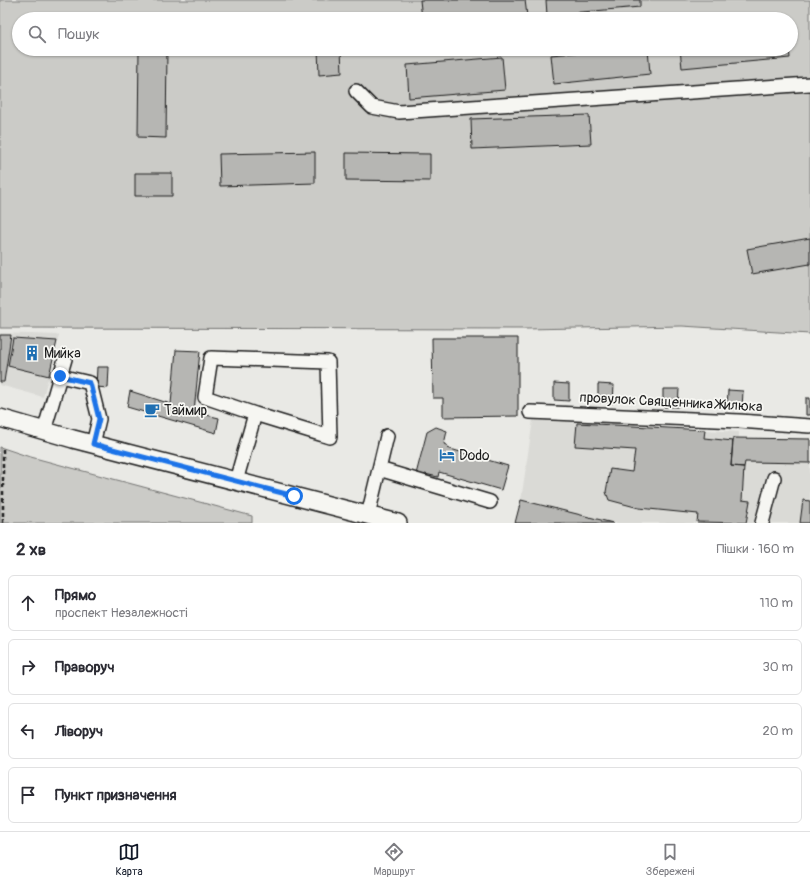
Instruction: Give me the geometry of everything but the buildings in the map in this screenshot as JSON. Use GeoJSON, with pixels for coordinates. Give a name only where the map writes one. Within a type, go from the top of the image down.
{"type":"FeatureCollection","features":[{"type":"Feature","properties":{"kind":"main road"},"geometry":{"type":"LineString","coordinates":[[0,418],[93,444],[398,523]]}},
{"type":"Feature","properties":{"kind":"street"},"geometry":{"type":"LineString","coordinates":[[356,91],[372,107],[399,112],[810,84]]}},
{"type":"Feature","properties":{"kind":"street"},"geometry":{"type":"LineString","coordinates":[[211,358],[328,362],[330,437],[255,414],[205,397],[211,358]]}},
{"type":"Feature","properties":{"kind":"street"},"geometry":{"type":"LineString","coordinates":[[44,431],[65,359]]}},
{"type":"Feature","properties":{"kind":"street"},"geometry":{"type":"LineString","coordinates":[[60,376],[90,383],[99,419],[93,444]]}},
{"type":"Feature","properties":{"kind":"street","name":"провулок Священника Жилюка"},"geometry":{"type":"LineString","coordinates":[[530,412],[739,421],[810,426]]}},
{"type":"Feature","properties":{"kind":"street"},"geometry":{"type":"LineString","coordinates":[[236,481],[255,414]]}},
{"type":"Feature","properties":{"kind":"street"},"geometry":{"type":"LineString","coordinates":[[368,515],[387,436]]}},
{"type":"Feature","properties":{"kind":"street"},"geometry":{"type":"LineString","coordinates":[[379,469],[490,502]]}},
{"type":"Feature","properties":{"kind":"street"},"geometry":{"type":"LineString","coordinates":[[762,523],[774,478]]}},
{"type":"Feature","properties":{"kind":"path"},"geometry":{"type":"LineString","coordinates":[[3,449],[3,523]]}},
{"type":"Feature","properties":{"kind":"shaded area"},"geometry":{"type":"Polygon","coordinates":[[[0,0],[810,0],[810,334],[682,326],[526,329],[0,328],[0,0]]]}},
{"type":"Feature","properties":{"kind":"shaded area"},"geometry":{"type":"Polygon","coordinates":[[[0,333],[59,335],[43,397],[0,385],[0,333]]]}},
{"type":"Feature","properties":{"kind":"shaded area"},"geometry":{"type":"Polygon","coordinates":[[[533,420],[739,432],[739,438],[810,439],[810,523],[515,523],[521,500],[533,420]]]}},
{"type":"Feature","properties":{"kind":"shaded area"},"geometry":{"type":"Polygon","coordinates":[[[0,447],[27,456],[252,516],[252,523],[0,523],[0,447]]]}},
{"type":"Feature","properties":{"kind":"place","name":"Мийка"},"geometry":{"type":"Point","coordinates":[32,353]}},
{"type":"Feature","properties":{"kind":"place","name":"Таймир"},"geometry":{"type":"Point","coordinates":[152,410]}},
{"type":"Feature","properties":{"kind":"place","name":"Dodo"},"geometry":{"type":"Point","coordinates":[447,455]}},
{"type":"Feature","properties":{"kind":"route"},"geometry":{"type":"LineString","coordinates":[[60,376],[90,383],[99,419],[93,444],[294,496]]}}]}
